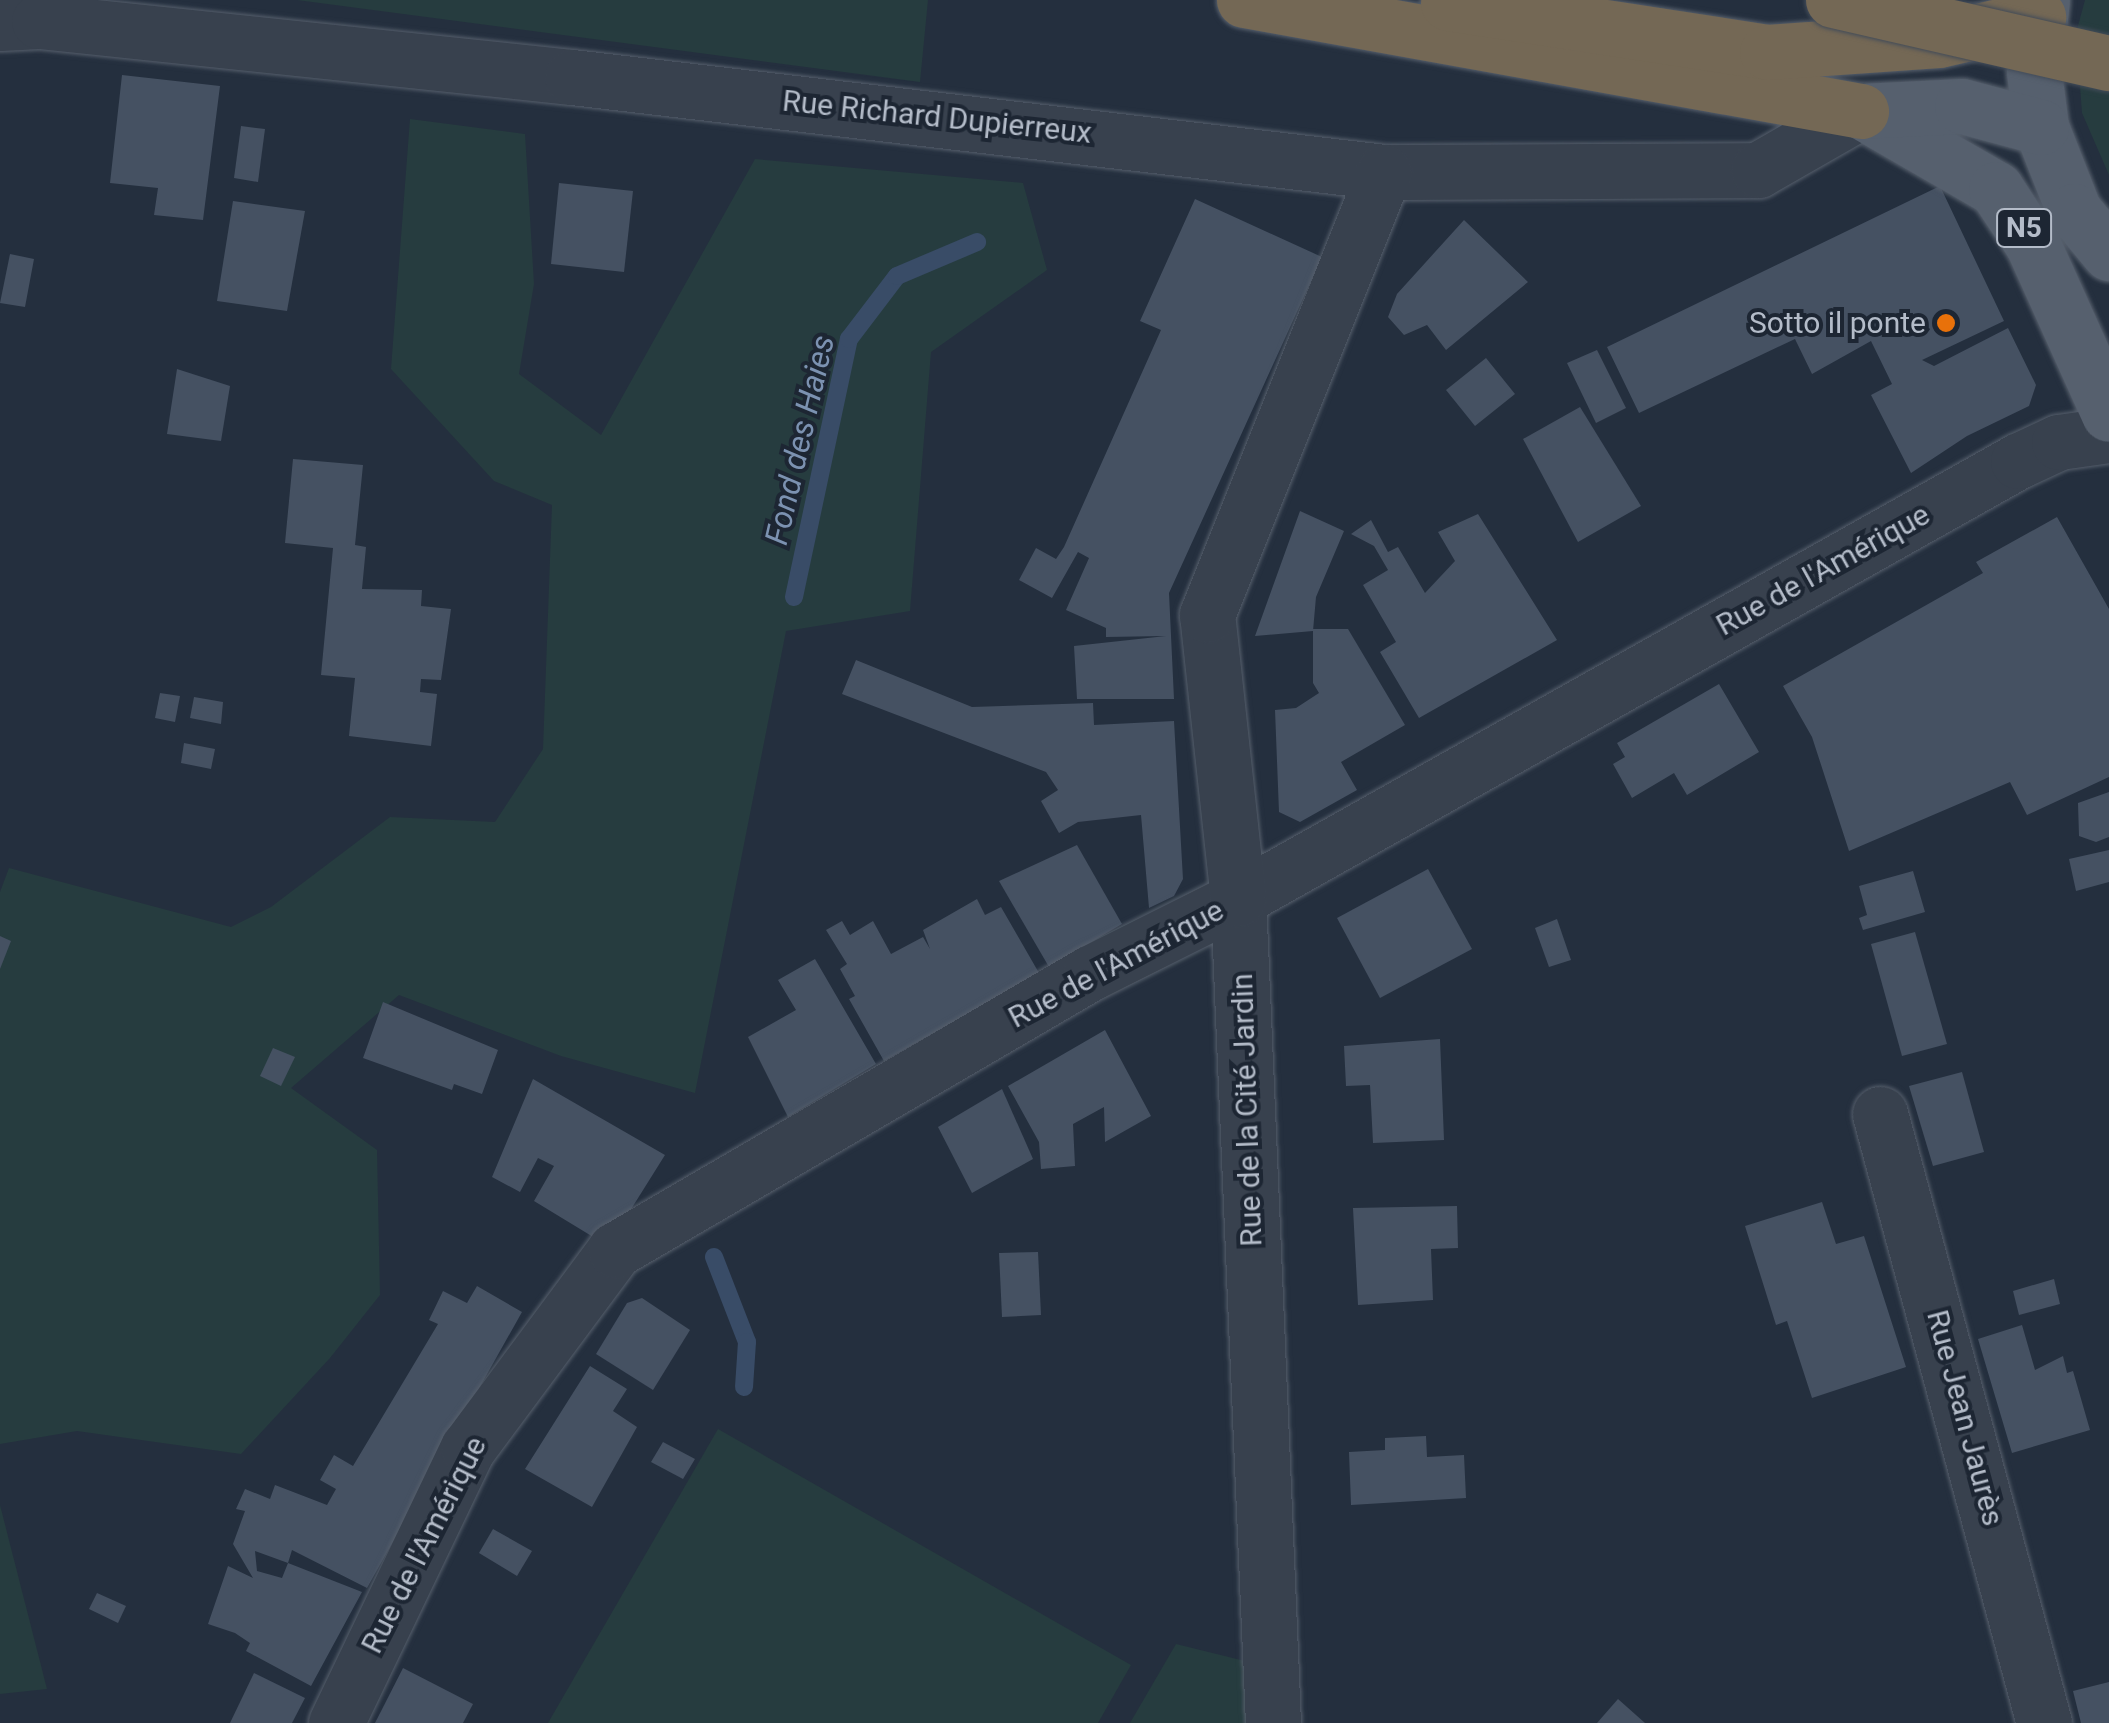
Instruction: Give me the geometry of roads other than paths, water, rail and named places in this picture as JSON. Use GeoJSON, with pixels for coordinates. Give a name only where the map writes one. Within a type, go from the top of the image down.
{"type":"FeatureCollection","features":[{"type":"Feature","properties":{"kind":"highway"},"geometry":{"type":"LineString","coordinates":[[1244,0],[1861,111]]}},
{"type":"Feature","properties":{"kind":"highway"},"geometry":{"type":"LineString","coordinates":[[1430,0],[1768,52],[1939,40],[2040,5]]}},
{"type":"Feature","properties":{"kind":"highway"},"geometry":{"type":"LineString","coordinates":[[1768,52],[1795,36],[1820,0]]}},
{"type":"Feature","properties":{"kind":"highway"},"geometry":{"type":"LineString","coordinates":[[1833,0],[2109,63]]}},
{"type":"Feature","properties":{"kind":"main road","name":"N5"},"geometry":{"type":"LineString","coordinates":[[2040,5],[2034,72],[2049,148],[2074,211],[2109,252]]}},
{"type":"Feature","properties":{"kind":"main road"},"geometry":{"type":"LineString","coordinates":[[1861,111],[1962,106],[2049,148],[2033,245]]}},
{"type":"Feature","properties":{"kind":"main road","name":"N5"},"geometry":{"type":"LineString","coordinates":[[1861,111],[1996,189],[2033,245],[2109,414]]}},
{"type":"Feature","properties":{"kind":"street","name":"Rue Richard Dupierreux"},"geometry":{"type":"LineString","coordinates":[[0,24],[39,21],[532,73],[1182,143],[1384,172],[1758,170],[1861,111]]}},
{"type":"Feature","properties":{"kind":"street","name":"Rue de la Cité Jardin"},"geometry":{"type":"LineString","coordinates":[[1274,1723],[1238,899],[1207,615],[1384,172]]}},
{"type":"Feature","properties":{"kind":"street","name":"Rue de l'Amérique"},"geometry":{"type":"LineString","coordinates":[[336,1723],[468,1448],[614,1250],[1090,973],[1238,899],[2018,460],[2058,442],[2109,435]]}},
{"type":"Feature","properties":{"kind":"street","name":"Rue Jean Jaurès"},"geometry":{"type":"LineString","coordinates":[[1880,1114],[2044,1723]]}},
{"type":"Feature","properties":{"kind":"waterway","name":"Fond des Haies"},"geometry":{"type":"LineString","coordinates":[[794,597],[849,339],[897,276],[977,242]]}},
{"type":"Feature","properties":{"kind":"waterway","name":"Fond des Haies"},"geometry":{"type":"LineString","coordinates":[[714,1257],[747,1342],[744,1387]]}},
{"type":"Feature","properties":{"kind":"place","name":"Sotto il ponte"},"geometry":{"type":"Point","coordinates":[1946,323]}}]}
